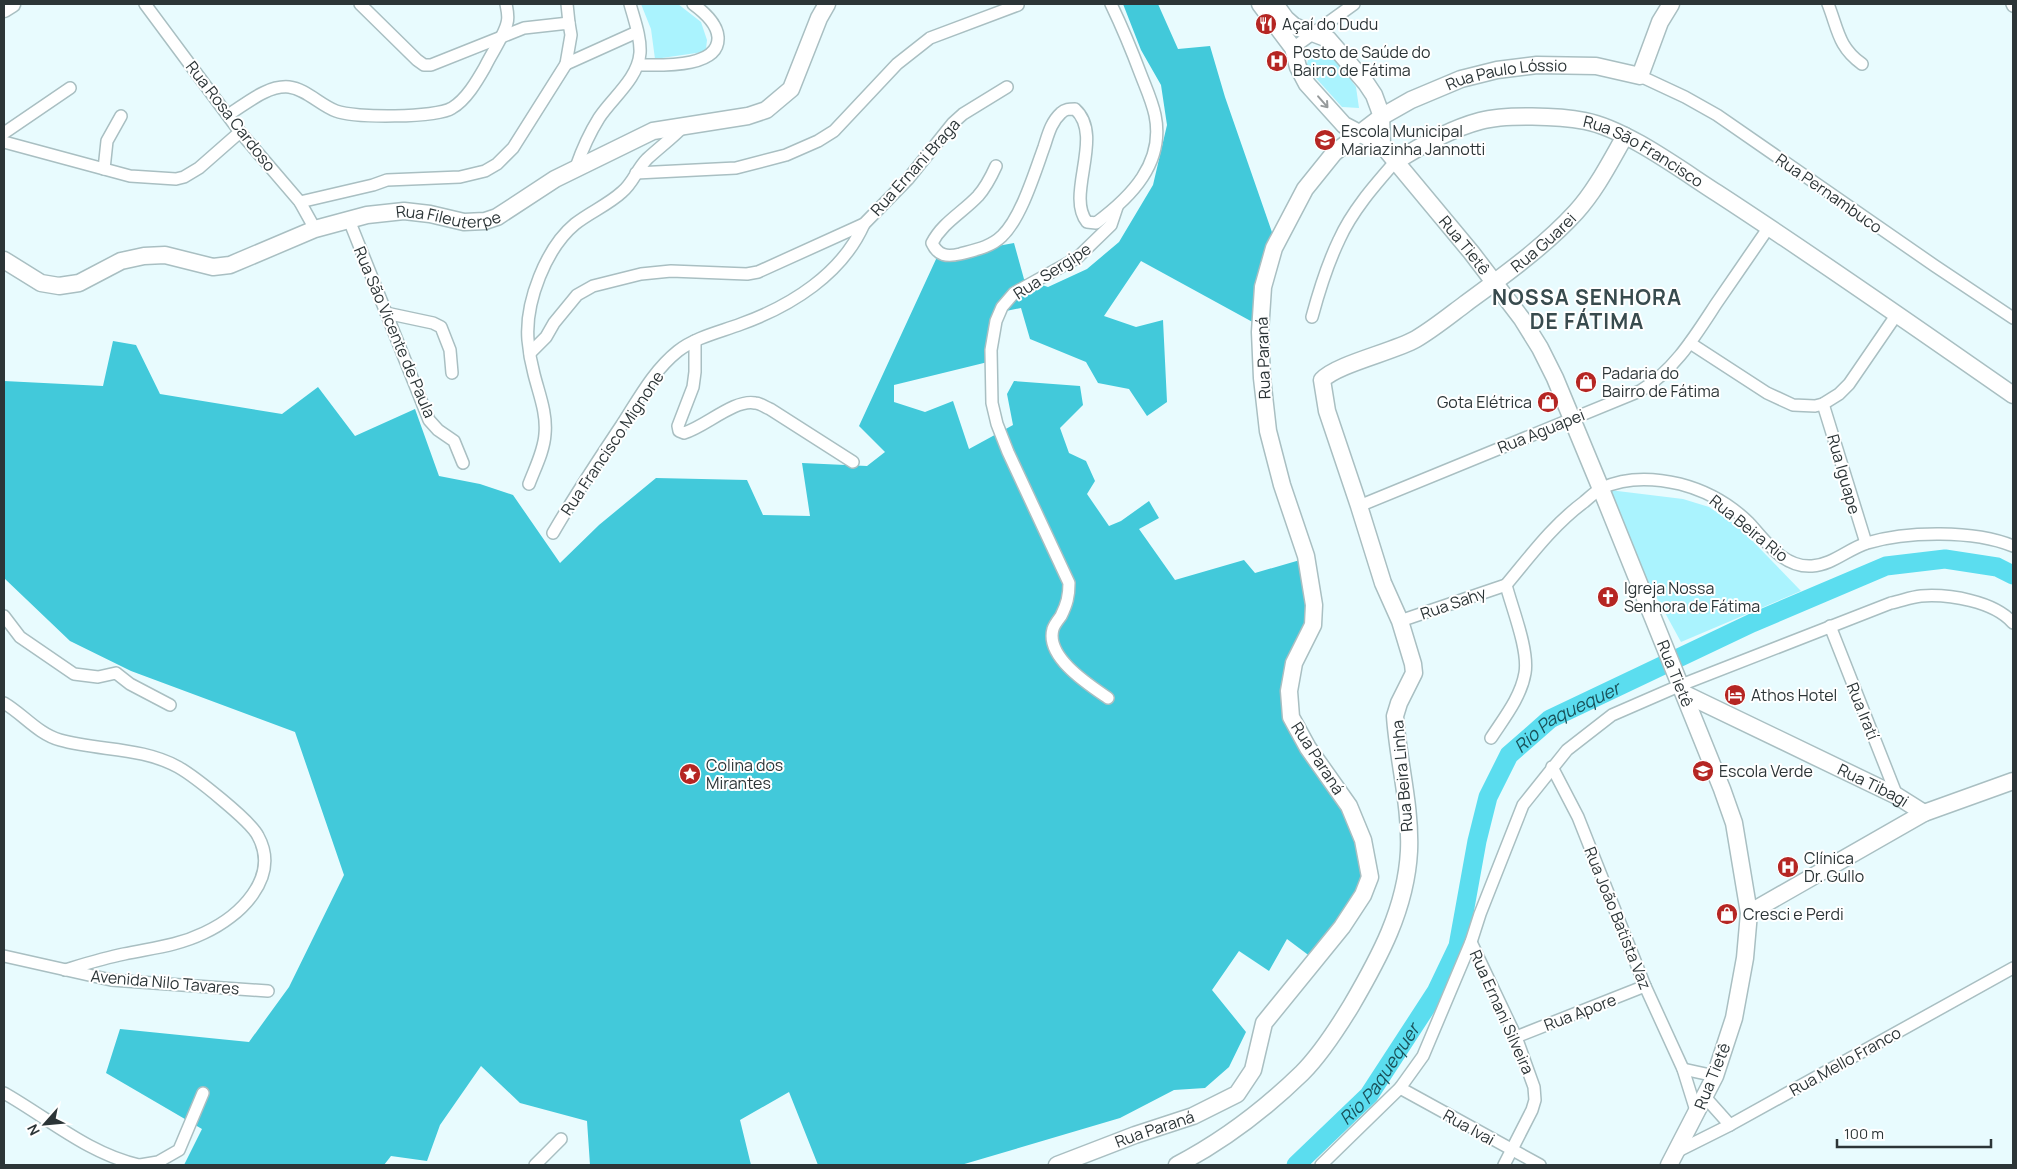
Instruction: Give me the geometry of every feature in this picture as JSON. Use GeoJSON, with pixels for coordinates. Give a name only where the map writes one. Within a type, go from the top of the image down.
{"type":"FeatureCollection","features":[{"type":"Feature","properties":{"kind":"street"},"geometry":{"type":"LineString","coordinates":[[4,9],[12,4]]}},
{"type":"Feature","properties":{"kind":"street","name":"Rua Rosa Cardoso"},"geometry":{"type":"LineString","coordinates":[[145,4],[240,132],[300,202],[315,229]]}},
{"type":"Feature","properties":{"kind":"street"},"geometry":{"type":"LineString","coordinates":[[360,4],[416,60],[431,65],[524,28],[569,23]]}},
{"type":"Feature","properties":{"kind":"street"},"geometry":{"type":"LineString","coordinates":[[228,115],[271,89],[285,88],[302,92],[330,109],[345,114],[385,116],[443,112],[452,108],[463,99],[481,74],[507,22],[506,4]]}},
{"type":"Feature","properties":{"kind":"street"},"geometry":{"type":"LineString","coordinates":[[300,202],[373,186],[387,180],[460,177],[485,171],[497,164],[513,148],[566,64],[571,35],[567,4]]}},
{"type":"Feature","properties":{"kind":"street"},"geometry":{"type":"LineString","coordinates":[[576,167],[586,141],[600,117],[626,84],[638,65],[640,40],[630,4]]}},
{"type":"Feature","properties":{"kind":"street"},"geometry":{"type":"LineString","coordinates":[[638,65],[688,62],[709,56],[715,50],[718,41],[717,32],[710,19],[693,4]]}},
{"type":"Feature","properties":{"kind":"street","name":"Rua Fileuterpe"},"geometry":{"type":"LineString","coordinates":[[4,260],[41,283],[59,286],[79,283],[122,261],[144,256],[165,256],[213,267],[230,265],[315,229],[367,215],[404,211],[430,214],[464,222],[485,221],[497,217],[555,178],[653,130],[748,116],[766,110],[791,89],[819,18],[827,4]]}},
{"type":"Feature","properties":{"kind":"street","name":"Rua Sergipe"},"geometry":{"type":"LineString","coordinates":[[1108,698],[1074,672],[1057,653],[1052,638],[1053,628],[1068,600],[1069,583],[1019,477],[998,424],[992,403],[991,350],[996,321],[1002,307],[1014,293],[1083,254],[1112,225],[1118,207],[1145,174],[1155,148],[1156,117],[1152,103],[1111,4]]}},
{"type":"Feature","properties":{"kind":"street"},"geometry":{"type":"LineString","coordinates":[[1260,4],[1274,11],[1294,26],[1328,39],[1366,83],[1378,104],[1381,117],[1382,145]]}},
{"type":"Feature","properties":{"kind":"street"},"geometry":{"type":"LineString","coordinates":[[1274,11],[1293,48],[1354,4]]}},
{"type":"Feature","properties":{"kind":"street"},"geometry":{"type":"LineString","coordinates":[[1640,76],[1660,22],[1671,4]]}},
{"type":"Feature","properties":{"kind":"street"},"geometry":{"type":"LineString","coordinates":[[1828,4],[1843,45],[1851,56],[1862,64]]}},
{"type":"Feature","properties":{"kind":"street"},"geometry":{"type":"LineString","coordinates":[[636,173],[736,168],[786,155],[818,141],[834,131],[897,64],[925,41],[1018,5]]}},
{"type":"Feature","properties":{"kind":"street"},"geometry":{"type":"LineString","coordinates":[[566,64],[637,32]]}},
{"type":"Feature","properties":{"kind":"street","name":"Rua Tietê"},"geometry":{"type":"LineString","coordinates":[[1293,48],[1298,68],[1307,84],[1344,124],[1382,145],[1471,252],[1522,319],[1540,348],[1555,378],[1662,642],[1681,684],[1734,823],[1749,913],[1745,958],[1734,1018],[1715,1076],[1672,1159]]}},
{"type":"Feature","properties":{"kind":"street","name":"Rua Paulo Lóssio"},"geometry":{"type":"LineString","coordinates":[[1381,117],[1411,100],[1462,79],[1497,70],[1537,66],[1596,66],[1640,76]]}},
{"type":"Feature","properties":{"kind":"street","name":"Rua Pernambuco"},"geometry":{"type":"LineString","coordinates":[[1640,76],[1685,97],[1717,115],[1934,266],[2013,318]]}},
{"type":"Feature","properties":{"kind":"street","name":"Rua Ernani Braga"},"geometry":{"type":"LineString","coordinates":[[530,353],[546,336],[577,295],[593,286],[641,274],[671,271],[747,274],[758,272],[864,224],[908,179],[953,122],[962,114],[1007,87]]}},
{"type":"Feature","properties":{"kind":"street"},"geometry":{"type":"LineString","coordinates":[[4,133],[70,88]]}},
{"type":"Feature","properties":{"kind":"street"},"geometry":{"type":"LineString","coordinates":[[996,166],[986,186],[937,234],[932,243],[935,250],[942,255],[954,255],[982,248],[993,243],[1003,235],[1011,225],[1030,186],[1052,124],[1060,113],[1066,109],[1075,109],[1080,114],[1087,135],[1080,202],[1082,215],[1087,222],[1096,223],[1118,207]]}},
{"type":"Feature","properties":{"kind":"street"},"geometry":{"type":"LineString","coordinates":[[104,169],[107,141],[121,116]]}},
{"type":"Feature","properties":{"kind":"street","name":"Rua Paraná"},"geometry":{"type":"LineString","coordinates":[[1058,1165],[1135,1135],[1194,1116],[1237,1094],[1253,1070],[1264,1023],[1342,927],[1363,895],[1370,877],[1364,840],[1348,806],[1308,748],[1291,717],[1289,691],[1292,673],[1294,664],[1312,625],[1314,605],[1306,556],[1282,485],[1268,431],[1262,378],[1260,332],[1263,287],[1274,248],[1304,189],[1334,153],[1381,117]]}},
{"type":"Feature","properties":{"kind":"street","name":"Rua São Francisco"},"geometry":{"type":"LineString","coordinates":[[1312,317],[1322,281],[1339,239],[1370,190],[1395,162],[1416,148],[1480,121],[1550,117],[1586,121],[1626,136],[1769,227],[2013,395]]}},
{"type":"Feature","properties":{"kind":"street"},"geometry":{"type":"LineString","coordinates":[[529,484],[541,454],[545,434],[544,413],[530,353],[529,315],[536,286],[551,252],[563,236],[576,224],[613,200],[629,186],[647,159],[684,126]]}},
{"type":"Feature","properties":{"kind":"street"},"geometry":{"type":"LineString","coordinates":[[4,142],[130,176],[176,179],[184,177],[199,168],[240,132]]}},
{"type":"Feature","properties":{"kind":"street","name":"Rua Guarei"},"geometry":{"type":"LineString","coordinates":[[1327,376],[1415,340],[1494,283],[1549,238],[1576,212],[1600,179],[1626,136]]}},
{"type":"Feature","properties":{"kind":"street","name":"Rua São Vicente de Paula"},"geometry":{"type":"LineString","coordinates":[[348,220],[429,420],[438,430],[454,442],[463,463]]}},
{"type":"Feature","properties":{"kind":"street","name":"Rua Francisco Mignone"},"geometry":{"type":"LineString","coordinates":[[553,532],[575,495],[654,376],[679,350],[695,341],[770,313],[794,299],[816,283],[856,242],[864,224]]}},
{"type":"Feature","properties":{"kind":"street","name":"Rua Aguapei"},"geometry":{"type":"LineString","coordinates":[[1359,506],[1651,385],[1661,377],[1690,343],[1769,227]]}},
{"type":"Feature","properties":{"kind":"street"},"geometry":{"type":"LineString","coordinates":[[386,313],[433,323],[441,327],[450,350],[452,372]]}},
{"type":"Feature","properties":{"kind":"street"},"geometry":{"type":"LineString","coordinates":[[1690,343],[1767,393],[1793,405],[1815,406],[1824,404],[1839,394],[1849,384],[1897,314]]}},
{"type":"Feature","properties":{"kind":"street"},"geometry":{"type":"LineString","coordinates":[[695,341],[693,387],[678,426],[679,431],[684,433],[696,430],[745,402],[756,403],[770,409],[853,462]]}},
{"type":"Feature","properties":{"kind":"street","name":"Rua Beira Linha"},"geometry":{"type":"LineString","coordinates":[[1177,1165],[1234,1131],[1302,1072],[1338,1026],[1376,964],[1394,921],[1404,886],[1408,852],[1408,817],[1396,716],[1399,703],[1414,673],[1414,664],[1400,621],[1383,583],[1327,410],[1322,380],[1327,376]]}},
{"type":"Feature","properties":{"kind":"street","name":"Rua Iguape"},"geometry":{"type":"LineString","coordinates":[[1824,404],[1866,544]]}},
{"type":"Feature","properties":{"kind":"street","name":"Rua Beira Rio"},"geometry":{"type":"LineString","coordinates":[[1506,585],[1555,525],[1601,489],[1638,479],[1668,481],[1702,490],[1722,501],[1747,521],[1777,554],[1797,566],[1813,566],[1833,560],[1866,544],[1894,537],[1949,534],[2013,546]]}},
{"type":"Feature","properties":{"kind":"street"},"geometry":{"type":"LineString","coordinates":[[1490,738],[1515,701],[1526,670],[1525,654],[1506,585]]}},
{"type":"Feature","properties":{"kind":"street","name":"Rua Sahy"},"geometry":{"type":"LineString","coordinates":[[1400,621],[1506,585]]}},
{"type":"Feature","properties":{"kind":"street"},"geometry":{"type":"LineString","coordinates":[[1321,1165],[1400,1088],[1423,1056],[1471,942],[1480,914],[1523,805],[1567,750],[1612,715],[1681,684],[1890,603],[1922,596],[1976,602],[1990,606],[2013,623]]}},
{"type":"Feature","properties":{"kind":"street"},"geometry":{"type":"LineString","coordinates":[[4,616],[20,637],[74,674],[98,676],[116,673],[130,684],[170,705]]}},
{"type":"Feature","properties":{"kind":"street","name":"Rua Iratí"},"geometry":{"type":"LineString","coordinates":[[1830,626],[1897,796]]}},
{"type":"Feature","properties":{"kind":"street","name":"Rua Tibagi"},"geometry":{"type":"LineString","coordinates":[[1681,684],[1897,796],[1924,813]]}},
{"type":"Feature","properties":{"kind":"street"},"geometry":{"type":"LineString","coordinates":[[4,703],[43,733],[59,740],[129,751],[178,767],[246,821],[258,836],[265,859],[262,879],[255,894],[226,921],[204,933],[166,947],[125,954],[65,970]]}},
{"type":"Feature","properties":{"kind":"street","name":"Rua João Batista Vaz"},"geometry":{"type":"LineString","coordinates":[[1552,767],[1578,817],[1645,986],[1683,1069],[1697,1114]]}},
{"type":"Feature","properties":{"kind":"street"},"geometry":{"type":"LineString","coordinates":[[1749,913],[1924,813],[2013,781]]}},
{"type":"Feature","properties":{"kind":"street","name":"Rua Ernani Silveira"},"geometry":{"type":"LineString","coordinates":[[1471,942],[1516,1037],[1534,1087],[1535,1100],[1532,1110],[1504,1165]]}},
{"type":"Feature","properties":{"kind":"street","name":"Avenida Nilo Tavares"},"geometry":{"type":"LineString","coordinates":[[4,956],[111,980],[268,991]]}},
{"type":"Feature","properties":{"kind":"street","name":"Rua Mello Franco"},"geometry":{"type":"LineString","coordinates":[[1672,1159],[2013,968]]}},
{"type":"Feature","properties":{"kind":"street","name":"Rua Apore"},"geometry":{"type":"LineString","coordinates":[[1516,1037],[1645,986]]}},
{"type":"Feature","properties":{"kind":"street"},"geometry":{"type":"LineString","coordinates":[[1683,1069],[1715,1076]]}},
{"type":"Feature","properties":{"kind":"street","name":"Rua Ivai"},"geometry":{"type":"LineString","coordinates":[[1400,1088],[1540,1165]]}},
{"type":"Feature","properties":{"kind":"street"},"geometry":{"type":"LineString","coordinates":[[4,1093],[91,1147],[118,1160],[140,1165],[158,1162],[179,1150],[203,1093]]}},
{"type":"Feature","properties":{"kind":"street"},"geometry":{"type":"LineString","coordinates":[[1705,1097],[1730,1125]]}},
{"type":"Feature","properties":{"kind":"street"},"geometry":{"type":"LineString","coordinates":[[535,1165],[561,1139]]}},
{"type":"Feature","properties":{"kind":"shaded area"},"geometry":{"type":"Polygon","coordinates":[[[641,4],[678,4],[701,22],[707,40],[706,49],[703,52],[655,59],[651,29],[641,4]]]}},
{"type":"Feature","properties":{"kind":"shaded area"},"geometry":{"type":"Polygon","coordinates":[[[1123,4],[1158,4],[1178,49],[1210,46],[1225,97],[1274,238],[1258,325],[1141,261],[1104,316],[1136,327],[1163,320],[1167,402],[1147,416],[1129,389],[1098,383],[1086,362],[1030,339],[1021,308],[1006,311],[1000,326],[996,360],[894,385],[894,402],[925,412],[953,401],[969,449],[1013,425],[1007,394],[1014,381],[1080,386],[1083,405],[1060,428],[1069,453],[1086,461],[1095,481],[1087,494],[1109,526],[1121,521],[1149,501],[1159,518],[1139,529],[1175,580],[1244,560],[1255,573],[1300,560],[1311,607],[1293,692],[1295,719],[1357,839],[1366,863],[1362,887],[1311,957],[1287,939],[1269,971],[1239,951],[1212,990],[1246,1032],[1229,1067],[1205,1088],[1174,1090],[1120,1118],[961,1165],[818,1165],[789,1092],[740,1120],[751,1165],[590,1165],[587,1121],[520,1103],[481,1066],[440,1125],[427,1161],[391,1156],[384,1165],[184,1165],[202,1129],[106,1073],[120,1029],[249,1042],[289,987],[344,875],[295,732],[131,671],[70,641],[4,578],[4,381],[103,386],[113,341],[136,345],[160,394],[282,414],[318,387],[355,436],[415,409],[439,476],[480,484],[513,495],[560,563],[599,525],[656,478],[747,480],[763,515],[810,516],[802,463],[867,466],[885,452],[859,426],[937,257],[1014,243],[1024,279],[1048,287],[1087,269],[1119,242],[1153,185],[1167,125],[1161,85],[1141,50],[1123,4]]]}},
{"type":"Feature","properties":{"kind":"shaded area"},"geometry":{"type":"Polygon","coordinates":[[[1328,48],[1356,87],[1359,108],[1342,107],[1306,67],[1310,53],[1317,49],[1328,48]]]}},
{"type":"Feature","properties":{"kind":"shaded area"},"geometry":{"type":"Polygon","coordinates":[[[1601,489],[1683,499],[1709,507],[1739,527],[1801,591],[1681,642],[1612,516],[1601,489]]]}},
{"type":"Feature","properties":{"kind":"waterway","name":"Rio Paquequer"},"geometry":{"type":"LineString","coordinates":[[1296,1165],[1369,1095],[1436,992],[1458,946],[1477,841],[1488,797],[1509,755],[1550,719],[1752,623],[1886,566],[1945,559],[1997,567],[2013,575]]}},
{"type":"Feature","properties":{"kind":"place","name":"Açaí do Dudu"},"geometry":{"type":"Point","coordinates":[1266,24]}},
{"type":"Feature","properties":{"kind":"place","name":"Posto de Saúde do Bairro de Fátima"},"geometry":{"type":"Point","coordinates":[1277,61]}},
{"type":"Feature","properties":{"kind":"place","name":"Escola Municipal Mariazinha Jannotti"},"geometry":{"type":"Point","coordinates":[1325,140]}},
{"type":"Feature","properties":{"kind":"place","name":"Padaria do Bairro de Fátima"},"geometry":{"type":"Point","coordinates":[1586,382]}},
{"type":"Feature","properties":{"kind":"place","name":"Gota Elétrica"},"geometry":{"type":"Point","coordinates":[1548,402]}},
{"type":"Feature","properties":{"kind":"place","name":"Igreja Nossa Senhora de Fátima"},"geometry":{"type":"Point","coordinates":[1608,597]}},
{"type":"Feature","properties":{"kind":"place","name":"Athos Hotel"},"geometry":{"type":"Point","coordinates":[1735,695]}},
{"type":"Feature","properties":{"kind":"place","name":"Escola Verde"},"geometry":{"type":"Point","coordinates":[1703,771]}},
{"type":"Feature","properties":{"kind":"place","name":"Colina dos Mirantes"},"geometry":{"type":"Point","coordinates":[690,774]}},
{"type":"Feature","properties":{"kind":"place","name":"Clínica Dr. Gullo"},"geometry":{"type":"Point","coordinates":[1788,867]}},
{"type":"Feature","properties":{"kind":"place","name":"Cresci e Perdi"},"geometry":{"type":"Point","coordinates":[1727,914]}},
{"type":"Feature","properties":{"kind":"district","name":"NOSSA SENHORA DE FÁTIMA"},"geometry":{"type":"Point","coordinates":[1587,309]}}]}
